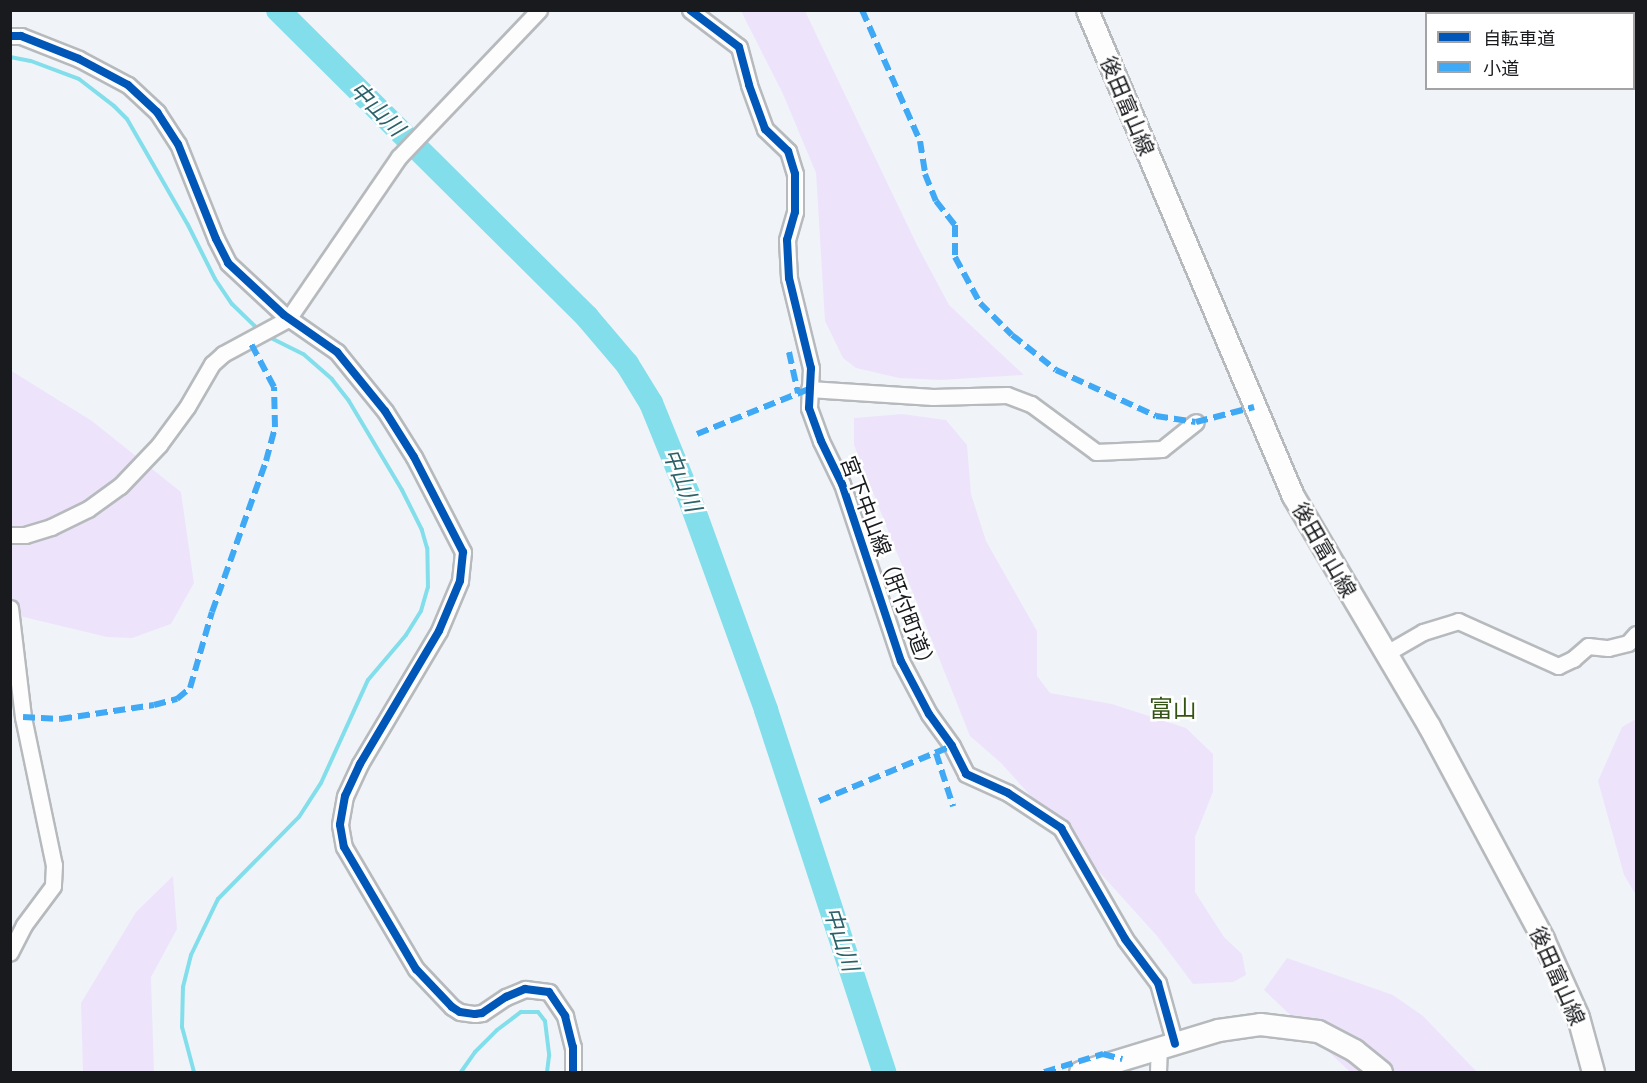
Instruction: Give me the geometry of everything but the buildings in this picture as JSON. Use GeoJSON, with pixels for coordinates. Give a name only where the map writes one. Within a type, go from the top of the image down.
{"type":"FeatureCollection","features":[{"type":"Feature","properties":{"kind":"main road","name":"後田富山線"},"geometry":{"type":"LineString","coordinates":[[1087,10],[1293,496],[1429,726],[1543,939],[1578,1017],[1593,1072]]}},
{"type":"Feature","properties":{"kind":"main road"},"geometry":{"type":"LineString","coordinates":[[1080,1072],[1218,1030],[1260,1024],[1318,1031],[1354,1050],[1381,1072]]}},
{"type":"Feature","properties":{"kind":"street"},"geometry":{"type":"LineString","coordinates":[[10,535],[25,535],[51,527],[88,509],[120,486],[159,445],[187,407],[212,364],[223,354],[288,319],[399,157],[415,144],[539,10]]}},
{"type":"Feature","properties":{"kind":"street","name":"宮下中山線（肝付町道）"},"geometry":{"type":"LineString","coordinates":[[690,10],[739,47],[749,86],[765,129],[788,151],[795,174],[795,212],[787,240],[789,278],[811,368],[809,408],[821,441],[842,484],[885,621],[901,661],[929,714],[952,746],[966,774],[1008,793],[1060,828],[1125,939],[1158,983],[1167,1046],[1158,1072]]}},
{"type":"Feature","properties":{"kind":"street"},"geometry":{"type":"LineString","coordinates":[[10,36],[21,36],[79,59],[128,85],[157,112],[178,144],[216,239],[228,262],[288,319],[336,352],[386,411],[414,458],[463,552],[460,581],[440,631],[360,764],[345,796],[340,825],[344,847],[416,969],[452,1007],[460,1012],[475,1014],[525,989],[549,992],[565,1016],[573,1047],[573,1072]]}},
{"type":"Feature","properties":{"kind":"street"},"geometry":{"type":"LineString","coordinates":[[809,389],[933,398],[1007,395],[1031,404],[1096,452],[1162,448],[1196,422]]}},
{"type":"Feature","properties":{"kind":"street"},"geometry":{"type":"LineString","coordinates":[[10,608],[17,717],[54,865],[52,886],[24,925],[10,952]]}},
{"type":"Feature","properties":{"kind":"street"},"geometry":{"type":"LineString","coordinates":[[1385,654],[1423,632],[1458,621],[1558,666],[1573,659],[1588,646],[1608,648],[1628,643],[1636,634]]}},
{"type":"Feature","properties":{"kind":"shaded area"},"geometry":{"type":"Polygon","coordinates":[[[741,11],[805,11],[917,245],[949,305],[1024,375],[941,380],[899,378],[856,368],[843,358],[825,321],[816,173],[783,94],[741,11]]]}},
{"type":"Feature","properties":{"kind":"shaded area"},"geometry":{"type":"Polygon","coordinates":[[[10,370],[92,421],[181,492],[194,583],[171,624],[132,638],[107,637],[11,614],[10,370]]]}},
{"type":"Feature","properties":{"kind":"shaded area"},"geometry":{"type":"Polygon","coordinates":[[[902,414],[946,420],[967,445],[971,494],[986,541],[1037,631],[1037,676],[1050,693],[1112,704],[1186,728],[1213,754],[1213,792],[1195,837],[1195,892],[1224,937],[1242,954],[1246,975],[1233,982],[1193,984],[1157,936],[1001,763],[970,736],[854,445],[854,418],[902,414]]]}},
{"type":"Feature","properties":{"kind":"shaded area"},"geometry":{"type":"Polygon","coordinates":[[[1636,719],[1636,895],[1624,875],[1598,781],[1622,727],[1636,719]]]}},
{"type":"Feature","properties":{"kind":"shaded area"},"geometry":{"type":"Polygon","coordinates":[[[173,876],[177,929],[151,977],[154,1072],[83,1072],[81,1003],[136,912],[173,876]]]}},
{"type":"Feature","properties":{"kind":"shaded area"},"geometry":{"type":"Polygon","coordinates":[[[1287,958],[1393,995],[1423,1016],[1477,1072],[1350,1072],[1264,990],[1287,958]]]}},
{"type":"Feature","properties":{"kind":"waterway","name":"中山川"},"geometry":{"type":"LineString","coordinates":[[278,10],[587,317],[627,364],[651,403],[688,494],[766,710],[884,1072]]}},
{"type":"Feature","properties":{"kind":"waterway"},"geometry":{"type":"LineString","coordinates":[[10,57],[31,61],[79,79],[127,119],[188,225],[215,279],[232,304],[259,330]]}},
{"type":"Feature","properties":{"kind":"waterway"},"geometry":{"type":"LineString","coordinates":[[194,1072],[182,1027],[183,987],[191,955],[218,899],[299,817],[321,783],[368,680],[406,635],[421,611],[428,587],[427,548],[422,530],[402,490],[349,401],[332,379],[303,354],[265,335]]}},
{"type":"Feature","properties":{"kind":"waterway"},"geometry":{"type":"LineString","coordinates":[[461,1072],[475,1052],[497,1030],[521,1012],[538,1012],[545,1021],[549,1056],[547,1072]]}},
{"type":"Feature","properties":{"kind":"marked path"},"geometry":{"type":"LineString","coordinates":[[862,10],[920,141],[925,174],[936,201],[955,225],[955,257],[980,303],[1012,335],[1056,370],[1156,416],[1196,422],[1254,407]]}},
{"type":"Feature","properties":{"kind":"marked path"},"geometry":{"type":"LineString","coordinates":[[23,717],[60,719],[154,705],[177,699],[190,688],[212,612],[266,461],[275,427],[274,387],[249,340]]}},
{"type":"Feature","properties":{"kind":"marked path"},"geometry":{"type":"LineString","coordinates":[[789,352],[798,393]]}},
{"type":"Feature","properties":{"kind":"marked path"},"geometry":{"type":"LineString","coordinates":[[697,434],[809,389]]}},
{"type":"Feature","properties":{"kind":"marked path"},"geometry":{"type":"LineString","coordinates":[[819,801],[952,746]]}},
{"type":"Feature","properties":{"kind":"marked path"},"geometry":{"type":"LineString","coordinates":[[936,753],[953,806]]}},
{"type":"Feature","properties":{"kind":"marked path"},"geometry":{"type":"LineString","coordinates":[[1044,1072],[1103,1054],[1122,1059]]}},
{"type":"Feature","properties":{"kind":"cycle path"},"geometry":{"type":"LineString","coordinates":[[690,10],[739,47],[749,85],[765,129],[788,151],[795,174],[795,212],[787,240],[789,278],[811,368],[809,408],[821,441],[842,484],[901,661],[929,714],[952,746],[966,774],[1008,793],[1061,828],[1125,939],[1158,983],[1175,1044]]}},
{"type":"Feature","properties":{"kind":"cycle path"},"geometry":{"type":"LineString","coordinates":[[10,36],[21,36],[79,59],[128,85],[157,112],[178,144],[228,263],[284,315],[337,352],[385,411],[414,457],[463,552],[460,581],[439,631],[360,764],[345,796],[340,825],[344,847],[416,969],[452,1007],[460,1012],[482,1013],[506,997],[525,989],[549,992],[565,1016],[573,1047],[573,1072]]}},
{"type":"Feature","properties":{"kind":"district","name":"富山"},"geometry":{"type":"Point","coordinates":[1173,710]}}]}
